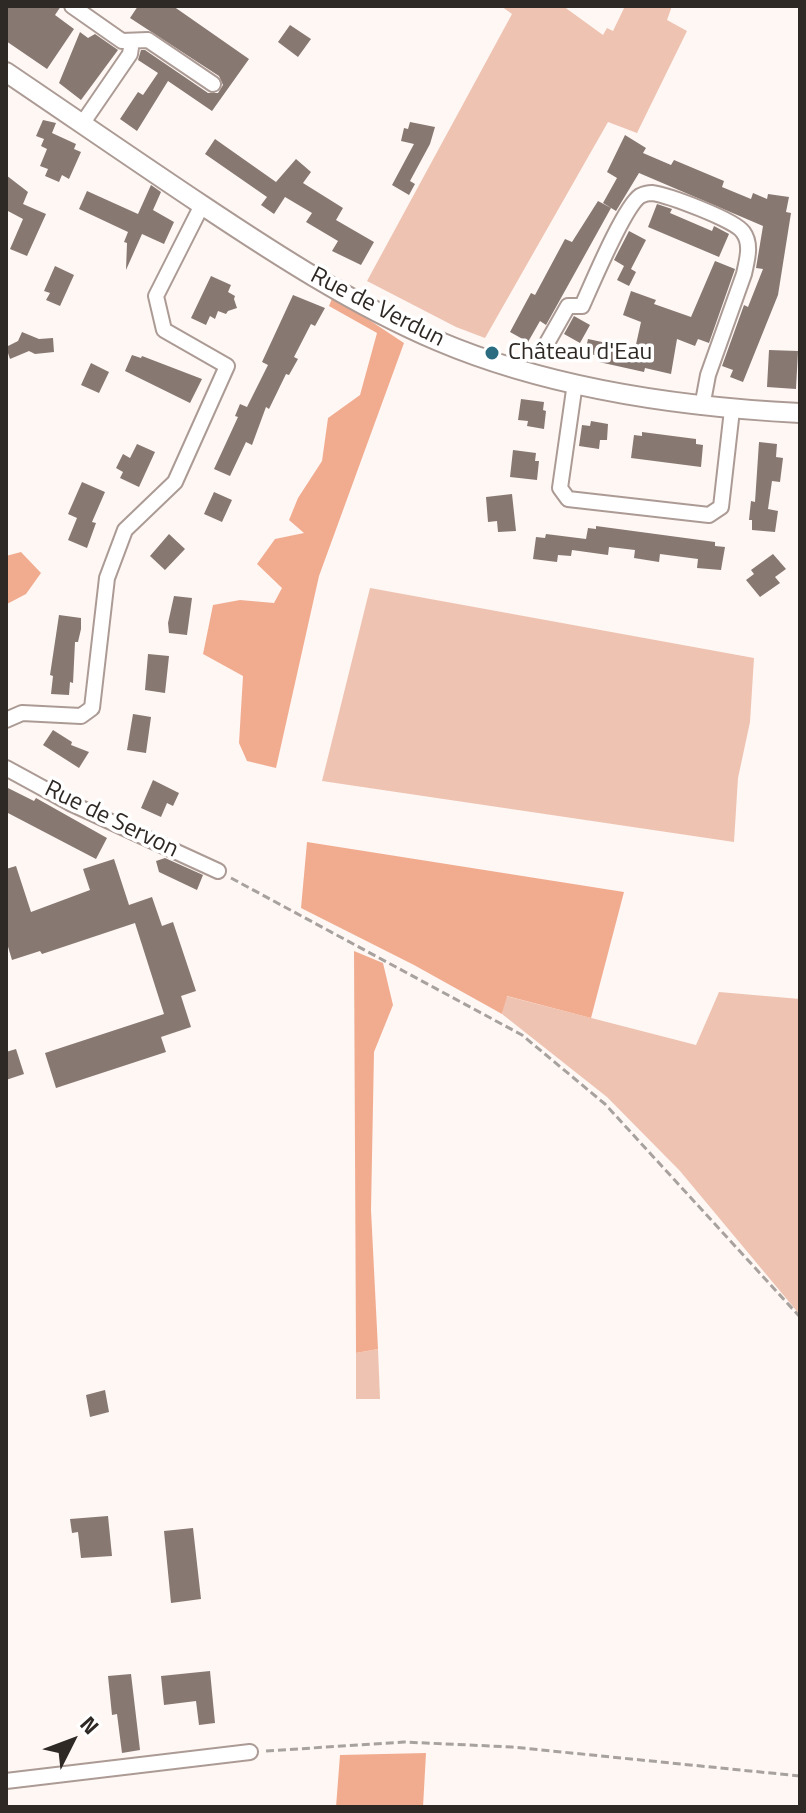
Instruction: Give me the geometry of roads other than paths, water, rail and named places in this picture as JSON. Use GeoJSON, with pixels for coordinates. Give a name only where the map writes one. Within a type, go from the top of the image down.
{"type":"FeatureCollection","features":[{"type":"Feature","properties":{"kind":"street"},"geometry":{"type":"LineString","coordinates":[[72,6],[122,41],[148,40],[213,84]]}},
{"type":"Feature","properties":{"kind":"street"},"geometry":{"type":"LineString","coordinates":[[82,124],[130,54],[132,41]]}},
{"type":"Feature","properties":{"kind":"street","name":"Rue de Verdun"},"geometry":{"type":"LineString","coordinates":[[6,72],[281,259],[401,325],[472,354],[575,383],[702,407],[800,413]]}},
{"type":"Feature","properties":{"kind":"street"},"geometry":{"type":"LineString","coordinates":[[547,343],[568,306],[582,306],[624,220],[639,197],[651,193],[736,225],[747,238],[748,257],[708,375],[702,407]]}},
{"type":"Feature","properties":{"kind":"street"},"geometry":{"type":"LineString","coordinates":[[6,720],[22,713],[81,716],[92,708],[107,578],[125,530],[175,482],[227,366],[164,330],[156,296],[202,205]]}},
{"type":"Feature","properties":{"kind":"street"},"geometry":{"type":"LineString","coordinates":[[575,383],[560,488],[568,499],[709,515],[721,507],[732,410]]}},
{"type":"Feature","properties":{"kind":"street","name":"Rue de Servon"},"geometry":{"type":"LineString","coordinates":[[6,768],[72,804],[218,871]]}},
{"type":"Feature","properties":{"kind":"street"},"geometry":{"type":"LineString","coordinates":[[6,1781],[250,1752]]}},
{"type":"Feature","properties":{"kind":"place","name":"Château d'Eau"},"geometry":{"type":"Point","coordinates":[492,353]}}]}
